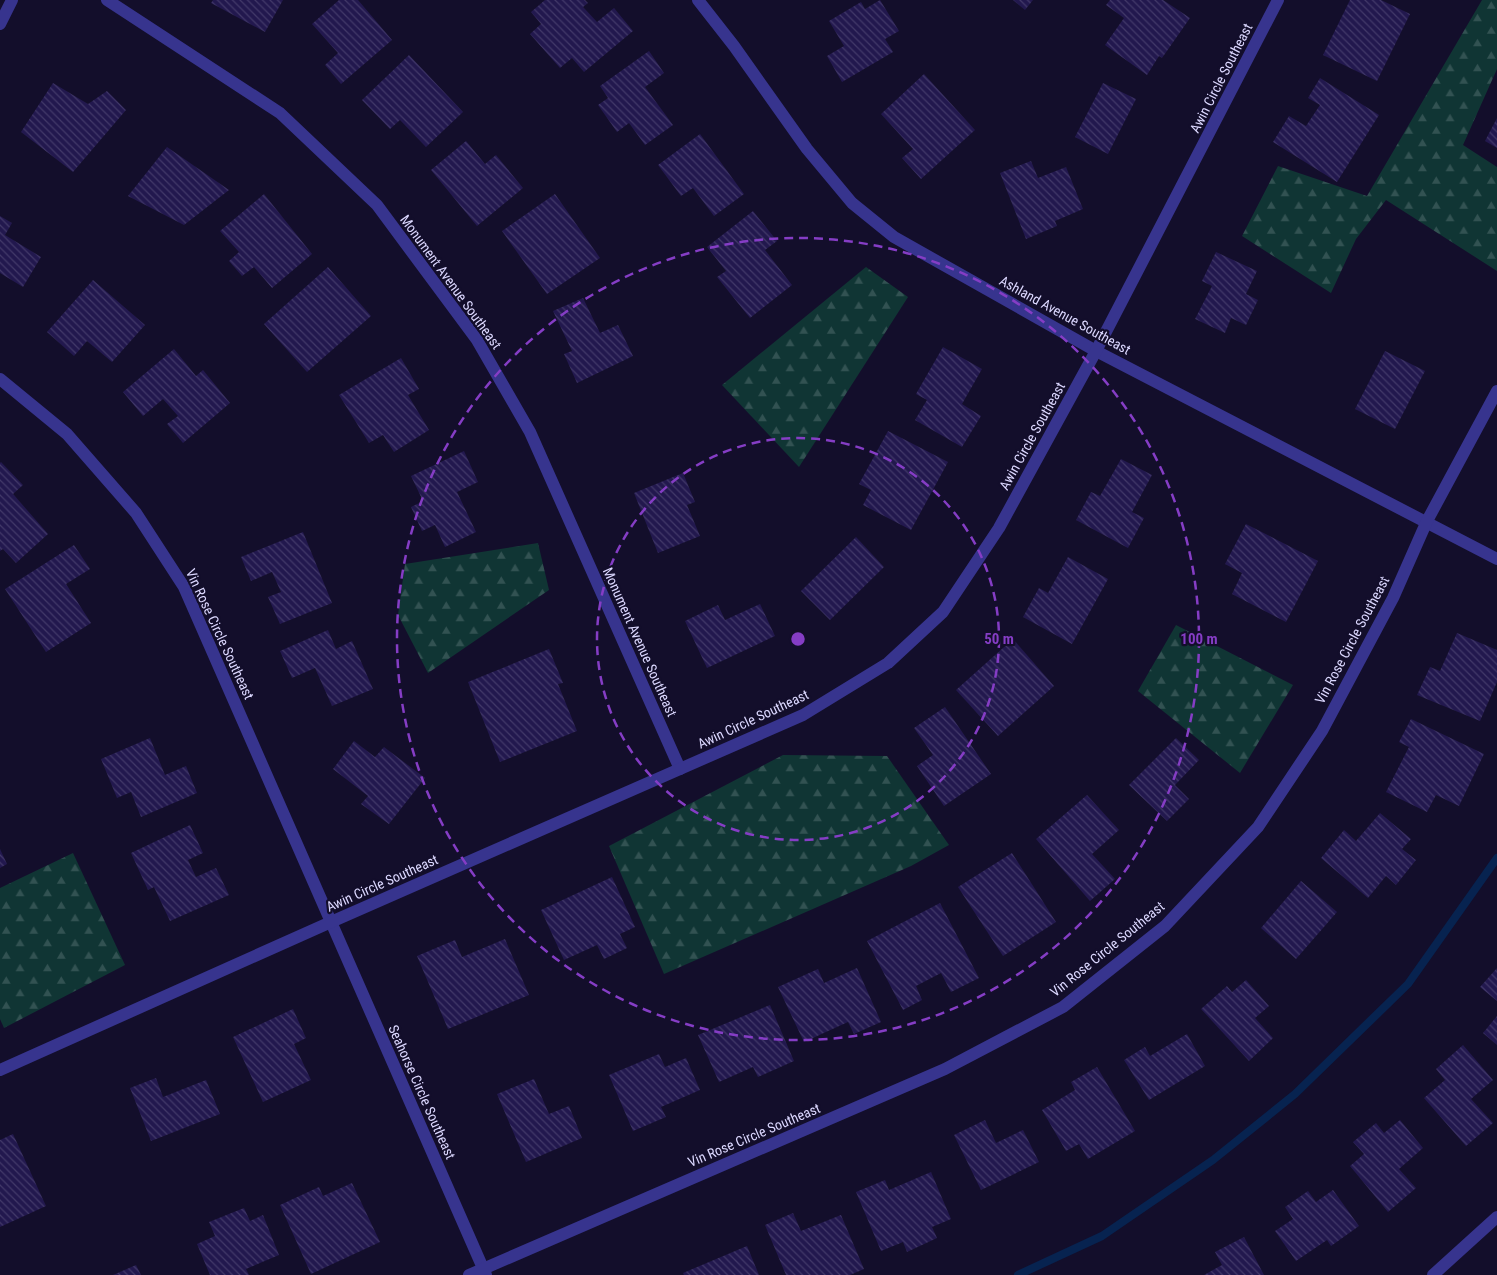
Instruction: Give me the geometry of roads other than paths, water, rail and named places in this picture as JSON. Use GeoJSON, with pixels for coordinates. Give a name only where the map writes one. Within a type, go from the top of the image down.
{"type":"FeatureCollection","features":[{"type":"Feature","properties":{"kind":"street"},"geometry":{"type":"LineString","coordinates":[[0,24],[12,0]]}},
{"type":"Feature","properties":{"kind":"street","name":"Monument Avenue Southeast"},"geometry":{"type":"LineString","coordinates":[[107,0],[280,113],[376,205],[424,268],[477,340],[530,432],[680,769]]}},
{"type":"Feature","properties":{"kind":"street","name":"Ashland Avenue Southeast"},"geometry":{"type":"LineString","coordinates":[[698,0],[734,46],[807,149],[852,203],[894,237],[1096,351],[1497,558]]}},
{"type":"Feature","properties":{"kind":"street","name":"Awin Circle Southeast"},"geometry":{"type":"LineString","coordinates":[[0,1070],[331,922],[803,715],[888,664],[943,612],[999,528],[1096,351],[1278,0]]}},
{"type":"Feature","properties":{"kind":"street","name":"Vin Rose Circle Southeast"},"geometry":{"type":"LineString","coordinates":[[0,379],[67,434],[136,513],[184,587],[331,922]]}},
{"type":"Feature","properties":{"kind":"street","name":"Vin Rose Circle Southeast"},"geometry":{"type":"LineString","coordinates":[[469,1275],[485,1272],[945,1069],[1063,1006],[1165,926],[1258,827],[1322,731],[1393,598],[1427,521],[1497,392]]}},
{"type":"Feature","properties":{"kind":"street","name":"Seahorse Circle Southeast"},"geometry":{"type":"LineString","coordinates":[[331,922],[485,1272]]}},
{"type":"Feature","properties":{"kind":"street"},"geometry":{"type":"LineString","coordinates":[[1434,1275],[1497,1217]]}},
{"type":"Feature","properties":{"kind":"waterway"},"geometry":{"type":"LineString","coordinates":[[1018,1275],[1102,1236],[1213,1160],[1295,1094],[1408,984],[1497,858]]}}]}
